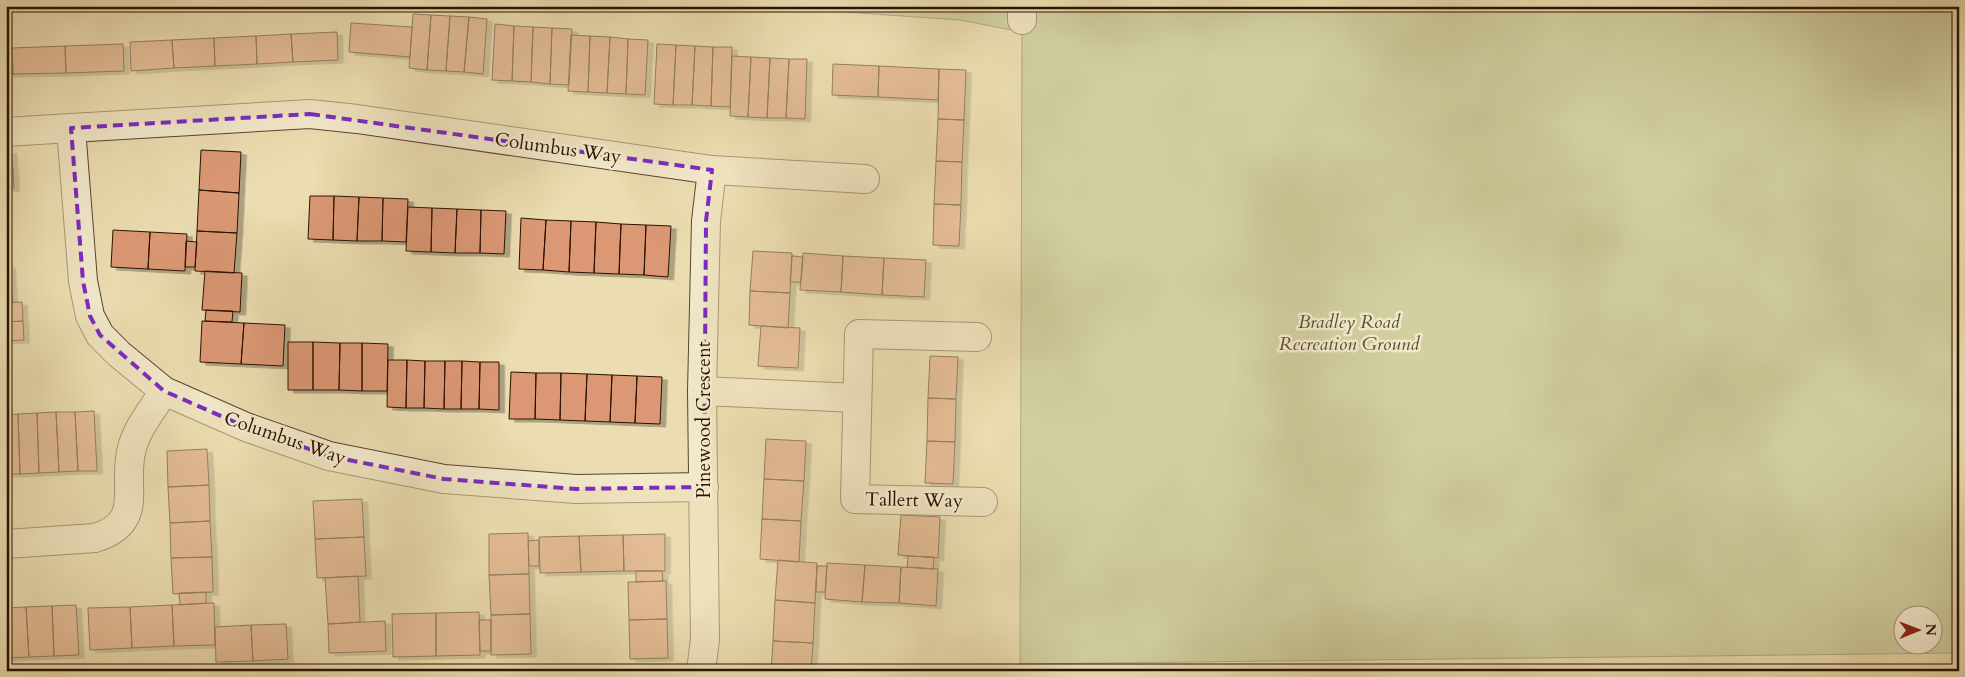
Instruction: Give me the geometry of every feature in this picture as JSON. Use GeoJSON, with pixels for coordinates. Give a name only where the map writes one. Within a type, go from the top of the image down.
{"type":"FeatureCollection","features":[{"type":"Feature","properties":{"kind":"street","name":"Columbus Way"},"geometry":{"type":"LineString","coordinates":[[6,132],[310,114],[357,119],[712,170],[866,179]]}},
{"type":"Feature","properties":{"kind":"street","name":"Columbus Way"},"geometry":{"type":"LineString","coordinates":[[71,128],[83,281],[90,316],[100,335],[119,354],[164,391],[246,427],[329,456],[444,479],[576,489],[704,487]]}},
{"type":"Feature","properties":{"kind":"street","name":"Pinewood Crescent"},"geometry":{"type":"LineString","coordinates":[[701,671],[705,639],[702,391],[706,221],[712,170]]}},
{"type":"Feature","properties":{"kind":"street","name":"Tallert Way"},"geometry":{"type":"LineString","coordinates":[[977,337],[859,334],[855,499],[983,502]]}},
{"type":"Feature","properties":{"kind":"street"},"geometry":{"type":"LineString","coordinates":[[6,544],[95,538],[108,534],[118,527],[126,516],[130,504],[129,459],[132,447],[136,436],[164,391]]}},
{"type":"Feature","properties":{"kind":"street"},"geometry":{"type":"LineString","coordinates":[[702,391],[857,398]]}},
{"type":"Feature","properties":{"kind":"highlighted area"},"geometry":{"type":"Polygon","coordinates":[[[310,114],[712,170],[706,221],[704,487],[576,489],[444,479],[329,456],[246,427],[164,391],[100,335],[90,316],[83,281],[71,128],[310,114]]]}},
{"type":"Feature","properties":{"kind":"green space","name":"Bradley Road Recreation Ground"},"geometry":{"type":"Polygon","coordinates":[[[757,6],[1959,6],[1959,653],[1942,653],[1942,604],[1892,604],[1892,654],[1020,664],[1022,32],[960,20],[757,6]]]}},
{"type":"Feature","properties":{"kind":"building"},"geometry":{"type":"Polygon","coordinates":[[[413,14],[431,15],[427,70],[409,68],[413,14]]]}},
{"type":"Feature","properties":{"kind":"building"},"geometry":{"type":"Polygon","coordinates":[[[431,15],[450,16],[446,71],[427,70],[431,15]]]}},
{"type":"Feature","properties":{"kind":"building"},"geometry":{"type":"Polygon","coordinates":[[[450,16],[469,17],[464,72],[446,71],[450,16]]]}},
{"type":"Feature","properties":{"kind":"building"},"geometry":{"type":"Polygon","coordinates":[[[469,17],[487,19],[483,74],[464,72],[469,17]]]}},
{"type":"Feature","properties":{"kind":"building"},"geometry":{"type":"Polygon","coordinates":[[[351,23],[412,27],[410,57],[349,52],[351,23]]]}},
{"type":"Feature","properties":{"kind":"building"},"geometry":{"type":"Polygon","coordinates":[[[495,24],[514,26],[512,81],[492,80],[495,24]]]}},
{"type":"Feature","properties":{"kind":"building"},"geometry":{"type":"Polygon","coordinates":[[[514,26],[533,27],[531,82],[512,81],[514,26]]]}},
{"type":"Feature","properties":{"kind":"building"},"geometry":{"type":"Polygon","coordinates":[[[533,27],[552,28],[550,84],[531,82],[533,27]]]}},
{"type":"Feature","properties":{"kind":"building"},"geometry":{"type":"Polygon","coordinates":[[[552,28],[572,29],[569,85],[550,84],[552,28]]]}},
{"type":"Feature","properties":{"kind":"building"},"geometry":{"type":"Polygon","coordinates":[[[337,32],[338,60],[293,62],[291,34],[337,32]]]}},
{"type":"Feature","properties":{"kind":"building"},"geometry":{"type":"Polygon","coordinates":[[[291,34],[293,62],[257,64],[256,36],[291,34]]]}},
{"type":"Feature","properties":{"kind":"building"},"geometry":{"type":"Polygon","coordinates":[[[571,35],[590,36],[588,92],[568,91],[571,35]]]}},
{"type":"Feature","properties":{"kind":"building"},"geometry":{"type":"Polygon","coordinates":[[[256,36],[257,64],[215,66],[214,38],[256,36]]]}},
{"type":"Feature","properties":{"kind":"building"},"geometry":{"type":"Polygon","coordinates":[[[590,36],[610,37],[607,93],[588,92],[590,36]]]}},
{"type":"Feature","properties":{"kind":"building"},"geometry":{"type":"Polygon","coordinates":[[[610,37],[628,39],[626,94],[607,93],[610,37]]]}},
{"type":"Feature","properties":{"kind":"building"},"geometry":{"type":"Polygon","coordinates":[[[214,38],[215,66],[174,68],[172,40],[214,38]]]}},
{"type":"Feature","properties":{"kind":"building"},"geometry":{"type":"Polygon","coordinates":[[[628,39],[648,40],[645,95],[626,94],[628,39]]]}},
{"type":"Feature","properties":{"kind":"building"},"geometry":{"type":"Polygon","coordinates":[[[172,40],[174,68],[131,71],[130,42],[172,40]]]}},
{"type":"Feature","properties":{"kind":"building"},"geometry":{"type":"Polygon","coordinates":[[[123,44],[124,71],[66,73],[65,46],[123,44]]]}},
{"type":"Feature","properties":{"kind":"building"},"geometry":{"type":"Polygon","coordinates":[[[657,44],[676,45],[673,105],[654,104],[657,44]]]}},
{"type":"Feature","properties":{"kind":"building"},"geometry":{"type":"Polygon","coordinates":[[[676,45],[695,46],[692,105],[673,105],[676,45]]]}},
{"type":"Feature","properties":{"kind":"building"},"geometry":{"type":"Polygon","coordinates":[[[65,46],[66,73],[13,74],[12,48],[65,46]]]}},
{"type":"Feature","properties":{"kind":"building"},"geometry":{"type":"Polygon","coordinates":[[[695,46],[713,47],[711,106],[692,105],[695,46]]]}},
{"type":"Feature","properties":{"kind":"building"},"geometry":{"type":"Polygon","coordinates":[[[713,47],[732,47],[730,107],[711,106],[713,47]]]}},
{"type":"Feature","properties":{"kind":"building"},"geometry":{"type":"Polygon","coordinates":[[[6,48],[12,48],[13,74],[6,74],[6,48]]]}},
{"type":"Feature","properties":{"kind":"building"},"geometry":{"type":"Polygon","coordinates":[[[732,56],[751,57],[748,117],[730,116],[732,56]]]}},
{"type":"Feature","properties":{"kind":"building"},"geometry":{"type":"Polygon","coordinates":[[[751,57],[770,58],[767,118],[748,117],[751,57]]]}},
{"type":"Feature","properties":{"kind":"building"},"geometry":{"type":"Polygon","coordinates":[[[770,58],[789,59],[786,118],[767,118],[770,58]]]}},
{"type":"Feature","properties":{"kind":"building"},"geometry":{"type":"Polygon","coordinates":[[[789,59],[807,59],[805,119],[786,118],[789,59]]]}},
{"type":"Feature","properties":{"kind":"building"},"geometry":{"type":"Polygon","coordinates":[[[833,64],[879,66],[878,97],[832,95],[833,64]]]}},
{"type":"Feature","properties":{"kind":"building"},"geometry":{"type":"Polygon","coordinates":[[[879,66],[939,69],[938,100],[878,97],[879,66]]]}},
{"type":"Feature","properties":{"kind":"building"},"geometry":{"type":"Polygon","coordinates":[[[939,69],[966,70],[964,120],[938,119],[939,69]]]}},
{"type":"Feature","properties":{"kind":"building"},"geometry":{"type":"Polygon","coordinates":[[[938,119],[964,120],[962,162],[936,161],[938,119]]]}},
{"type":"Feature","properties":{"kind":"building"},"geometry":{"type":"Polygon","coordinates":[[[11,150],[13,169],[6,170],[6,151],[11,150]]]}},
{"type":"Feature","properties":{"kind":"building"},"geometry":{"type":"Polygon","coordinates":[[[201,150],[241,152],[239,193],[199,190],[201,150]]]}},
{"type":"Feature","properties":{"kind":"building"},"geometry":{"type":"Polygon","coordinates":[[[936,161],[962,162],[961,205],[934,204],[936,161]]]}},
{"type":"Feature","properties":{"kind":"building"},"geometry":{"type":"Polygon","coordinates":[[[13,169],[14,188],[6,189],[6,170],[13,169]]]}},
{"type":"Feature","properties":{"kind":"building"},"geometry":{"type":"Polygon","coordinates":[[[199,190],[239,193],[237,233],[197,231],[199,190]]]}},
{"type":"Feature","properties":{"kind":"building"},"geometry":{"type":"Polygon","coordinates":[[[310,196],[334,196],[333,240],[308,239],[310,196]]]}},
{"type":"Feature","properties":{"kind":"building"},"geometry":{"type":"Polygon","coordinates":[[[334,196],[359,197],[357,241],[333,240],[334,196]]]}},
{"type":"Feature","properties":{"kind":"building"},"geometry":{"type":"Polygon","coordinates":[[[359,197],[383,198],[382,241],[357,241],[359,197]]]}},
{"type":"Feature","properties":{"kind":"building"},"geometry":{"type":"Polygon","coordinates":[[[383,198],[408,199],[406,242],[382,241],[383,198]]]}},
{"type":"Feature","properties":{"kind":"building"},"geometry":{"type":"Polygon","coordinates":[[[934,204],[961,205],[959,246],[933,245],[934,204]]]}},
{"type":"Feature","properties":{"kind":"building"},"geometry":{"type":"Polygon","coordinates":[[[408,207],[432,208],[431,252],[406,251],[408,207]]]}},
{"type":"Feature","properties":{"kind":"building"},"geometry":{"type":"Polygon","coordinates":[[[432,208],[457,209],[455,253],[431,252],[432,208]]]}},
{"type":"Feature","properties":{"kind":"building"},"geometry":{"type":"Polygon","coordinates":[[[457,209],[481,210],[480,253],[455,253],[457,209]]]}},
{"type":"Feature","properties":{"kind":"building"},"geometry":{"type":"Polygon","coordinates":[[[481,210],[506,211],[504,254],[480,253],[481,210]]]}},
{"type":"Feature","properties":{"kind":"building"},"geometry":{"type":"Polygon","coordinates":[[[521,218],[546,220],[543,270],[519,269],[521,218]]]}},
{"type":"Feature","properties":{"kind":"building"},"geometry":{"type":"Polygon","coordinates":[[[546,220],[571,221],[569,272],[543,270],[546,220]]]}},
{"type":"Feature","properties":{"kind":"building"},"geometry":{"type":"Polygon","coordinates":[[[571,221],[596,222],[594,273],[569,272],[571,221]]]}},
{"type":"Feature","properties":{"kind":"building"},"geometry":{"type":"Polygon","coordinates":[[[596,222],[621,224],[619,274],[594,273],[596,222]]]}},
{"type":"Feature","properties":{"kind":"building"},"geometry":{"type":"Polygon","coordinates":[[[621,224],[646,225],[644,275],[619,274],[621,224]]]}},
{"type":"Feature","properties":{"kind":"building"},"geometry":{"type":"Polygon","coordinates":[[[646,225],[671,226],[668,277],[644,275],[646,225]]]}},
{"type":"Feature","properties":{"kind":"building"},"geometry":{"type":"Polygon","coordinates":[[[113,230],[150,232],[148,269],[111,267],[113,230]]]}},
{"type":"Feature","properties":{"kind":"building"},"geometry":{"type":"Polygon","coordinates":[[[197,231],[237,233],[234,273],[195,271],[197,231]]]}},
{"type":"Feature","properties":{"kind":"building"},"geometry":{"type":"Polygon","coordinates":[[[150,232],[187,234],[185,271],[148,269],[150,232]]]}},
{"type":"Feature","properties":{"kind":"building"},"geometry":{"type":"Polygon","coordinates":[[[186,241],[197,242],[195,267],[185,267],[186,241]]]}},
{"type":"Feature","properties":{"kind":"building"},"geometry":{"type":"Polygon","coordinates":[[[753,251],[792,253],[790,293],[750,291],[753,251]]]}},
{"type":"Feature","properties":{"kind":"building"},"geometry":{"type":"Polygon","coordinates":[[[803,253],[843,256],[841,292],[800,290],[803,253]]]}},
{"type":"Feature","properties":{"kind":"building"},"geometry":{"type":"Polygon","coordinates":[[[792,256],[803,257],[801,282],[790,282],[792,256]]]}},
{"type":"Feature","properties":{"kind":"building"},"geometry":{"type":"Polygon","coordinates":[[[843,256],[884,258],[882,295],[841,292],[843,256]]]}},
{"type":"Feature","properties":{"kind":"building"},"geometry":{"type":"Polygon","coordinates":[[[884,258],[926,260],[924,297],[882,295],[884,258]]]}},
{"type":"Feature","properties":{"kind":"building"},"geometry":{"type":"Polygon","coordinates":[[[6,265],[10,265],[11,284],[6,284],[6,265]]]}},
{"type":"Feature","properties":{"kind":"building"},"geometry":{"type":"Polygon","coordinates":[[[205,271],[242,273],[240,312],[202,310],[205,271]]]}},
{"type":"Feature","properties":{"kind":"building"},"geometry":{"type":"Polygon","coordinates":[[[6,284],[11,284],[13,303],[6,303],[6,284]]]}},
{"type":"Feature","properties":{"kind":"building"},"geometry":{"type":"Polygon","coordinates":[[[750,291],[790,293],[788,328],[749,325],[750,291]]]}},
{"type":"Feature","properties":{"kind":"building"},"geometry":{"type":"Polygon","coordinates":[[[22,302],[23,321],[6,322],[6,303],[22,302]]]}},
{"type":"Feature","properties":{"kind":"building"},"geometry":{"type":"Polygon","coordinates":[[[206,310],[233,311],[232,322],[205,321],[206,310]]]}},
{"type":"Feature","properties":{"kind":"building"},"geometry":{"type":"Polygon","coordinates":[[[23,321],[24,340],[6,341],[6,322],[23,321]]]}},
{"type":"Feature","properties":{"kind":"building"},"geometry":{"type":"Polygon","coordinates":[[[202,321],[244,323],[241,364],[200,362],[202,321]]]}},
{"type":"Feature","properties":{"kind":"building"},"geometry":{"type":"Polygon","coordinates":[[[244,323],[285,325],[283,366],[241,364],[244,323]]]}},
{"type":"Feature","properties":{"kind":"building"},"geometry":{"type":"Polygon","coordinates":[[[761,326],[800,328],[798,368],[758,366],[761,326]]]}},
{"type":"Feature","properties":{"kind":"building"},"geometry":{"type":"Polygon","coordinates":[[[288,342],[313,342],[313,390],[288,390],[288,342]]]}},
{"type":"Feature","properties":{"kind":"building"},"geometry":{"type":"Polygon","coordinates":[[[313,342],[340,343],[339,390],[313,390],[313,342]]]}},
{"type":"Feature","properties":{"kind":"building"},"geometry":{"type":"Polygon","coordinates":[[[340,343],[362,343],[362,391],[339,390],[340,343]]]}},
{"type":"Feature","properties":{"kind":"building"},"geometry":{"type":"Polygon","coordinates":[[[362,343],[388,344],[387,391],[362,391],[362,343]]]}},
{"type":"Feature","properties":{"kind":"building"},"geometry":{"type":"Polygon","coordinates":[[[930,356],[958,357],[956,399],[928,398],[930,356]]]}},
{"type":"Feature","properties":{"kind":"building"},"geometry":{"type":"Polygon","coordinates":[[[388,360],[407,360],[406,408],[387,407],[388,360]]]}},
{"type":"Feature","properties":{"kind":"building"},"geometry":{"type":"Polygon","coordinates":[[[407,360],[425,361],[424,408],[406,408],[407,360]]]}},
{"type":"Feature","properties":{"kind":"building"},"geometry":{"type":"Polygon","coordinates":[[[425,361],[445,361],[444,409],[424,408],[425,361]]]}},
{"type":"Feature","properties":{"kind":"building"},"geometry":{"type":"Polygon","coordinates":[[[445,361],[462,361],[461,409],[444,409],[445,361]]]}},
{"type":"Feature","properties":{"kind":"building"},"geometry":{"type":"Polygon","coordinates":[[[462,361],[480,362],[479,409],[461,409],[462,361]]]}},
{"type":"Feature","properties":{"kind":"building"},"geometry":{"type":"Polygon","coordinates":[[[480,362],[499,362],[499,410],[479,409],[480,362]]]}},
{"type":"Feature","properties":{"kind":"building"},"geometry":{"type":"Polygon","coordinates":[[[511,372],[536,373],[535,419],[509,419],[511,372]]]}},
{"type":"Feature","properties":{"kind":"building"},"geometry":{"type":"Polygon","coordinates":[[[536,373],[561,373],[560,420],[535,419],[536,373]]]}},
{"type":"Feature","properties":{"kind":"building"},"geometry":{"type":"Polygon","coordinates":[[[561,373],[587,374],[585,421],[560,420],[561,373]]]}},
{"type":"Feature","properties":{"kind":"building"},"geometry":{"type":"Polygon","coordinates":[[[587,374],[612,375],[610,422],[585,421],[587,374]]]}},
{"type":"Feature","properties":{"kind":"building"},"geometry":{"type":"Polygon","coordinates":[[[612,375],[637,376],[635,423],[610,422],[612,375]]]}},
{"type":"Feature","properties":{"kind":"building"},"geometry":{"type":"Polygon","coordinates":[[[637,376],[662,377],[660,424],[635,423],[637,376]]]}},
{"type":"Feature","properties":{"kind":"building"},"geometry":{"type":"Polygon","coordinates":[[[928,398],[956,399],[955,442],[927,441],[928,398]]]}},
{"type":"Feature","properties":{"kind":"building"},"geometry":{"type":"Polygon","coordinates":[[[94,411],[97,471],[78,471],[75,412],[94,411]]]}},
{"type":"Feature","properties":{"kind":"building"},"geometry":{"type":"Polygon","coordinates":[[[56,412],[75,412],[78,471],[59,472],[56,412]]]}},
{"type":"Feature","properties":{"kind":"building"},"geometry":{"type":"Polygon","coordinates":[[[56,412],[59,472],[39,473],[37,413],[56,412]]]}},
{"type":"Feature","properties":{"kind":"building"},"geometry":{"type":"Polygon","coordinates":[[[37,413],[39,473],[20,474],[18,414],[37,413]]]}},
{"type":"Feature","properties":{"kind":"building"},"geometry":{"type":"Polygon","coordinates":[[[18,414],[20,474],[6,474],[6,415],[18,414]]]}},
{"type":"Feature","properties":{"kind":"building"},"geometry":{"type":"Polygon","coordinates":[[[766,439],[806,441],[804,481],[764,479],[766,439]]]}},
{"type":"Feature","properties":{"kind":"building"},"geometry":{"type":"Polygon","coordinates":[[[927,441],[955,442],[953,484],[925,483],[927,441]]]}},
{"type":"Feature","properties":{"kind":"building"},"geometry":{"type":"Polygon","coordinates":[[[207,449],[209,485],[168,487],[167,451],[207,449]]]}},
{"type":"Feature","properties":{"kind":"building"},"geometry":{"type":"Polygon","coordinates":[[[764,479],[804,481],[801,521],[762,519],[764,479]]]}},
{"type":"Feature","properties":{"kind":"building"},"geometry":{"type":"Polygon","coordinates":[[[209,485],[210,521],[170,523],[168,487],[209,485]]]}},
{"type":"Feature","properties":{"kind":"building"},"geometry":{"type":"Polygon","coordinates":[[[362,499],[364,537],[315,539],[313,501],[362,499]]]}},
{"type":"Feature","properties":{"kind":"building"},"geometry":{"type":"Polygon","coordinates":[[[901,515],[940,517],[938,558],[898,555],[901,515]]]}},
{"type":"Feature","properties":{"kind":"building"},"geometry":{"type":"Polygon","coordinates":[[[762,519],[801,521],[799,562],[760,559],[762,519]]]}},
{"type":"Feature","properties":{"kind":"building"},"geometry":{"type":"Polygon","coordinates":[[[210,521],[212,557],[171,558],[170,523],[210,521]]]}},
{"type":"Feature","properties":{"kind":"building"},"geometry":{"type":"Polygon","coordinates":[[[528,533],[529,574],[489,575],[489,534],[528,533]]]}},
{"type":"Feature","properties":{"kind":"building"},"geometry":{"type":"Polygon","coordinates":[[[665,534],[665,571],[624,571],[623,535],[665,534]]]}},
{"type":"Feature","properties":{"kind":"building"},"geometry":{"type":"Polygon","coordinates":[[[623,535],[624,571],[581,572],[579,536],[623,535]]]}},
{"type":"Feature","properties":{"kind":"building"},"geometry":{"type":"Polygon","coordinates":[[[579,536],[581,572],[540,573],[539,537],[579,536]]]}},
{"type":"Feature","properties":{"kind":"building"},"geometry":{"type":"Polygon","coordinates":[[[364,537],[366,576],[317,578],[315,539],[364,537]]]}},
{"type":"Feature","properties":{"kind":"building"},"geometry":{"type":"Polygon","coordinates":[[[539,540],[539,566],[529,566],[528,541],[539,540]]]}},
{"type":"Feature","properties":{"kind":"building"},"geometry":{"type":"Polygon","coordinates":[[[908,556],[934,557],[933,569],[907,567],[908,556]]]}},
{"type":"Feature","properties":{"kind":"building"},"geometry":{"type":"Polygon","coordinates":[[[212,557],[213,592],[173,594],[171,558],[212,557]]]}},
{"type":"Feature","properties":{"kind":"building"},"geometry":{"type":"Polygon","coordinates":[[[778,560],[817,563],[815,603],[775,600],[778,560]]]}},
{"type":"Feature","properties":{"kind":"building"},"geometry":{"type":"Polygon","coordinates":[[[827,563],[865,565],[862,602],[825,599],[827,563]]]}},
{"type":"Feature","properties":{"kind":"building"},"geometry":{"type":"Polygon","coordinates":[[[865,565],[901,567],[899,603],[862,602],[865,565]]]}},
{"type":"Feature","properties":{"kind":"building"},"geometry":{"type":"Polygon","coordinates":[[[817,566],[827,566],[825,592],[816,592],[817,566]]]}},
{"type":"Feature","properties":{"kind":"building"},"geometry":{"type":"Polygon","coordinates":[[[901,567],[938,569],[936,606],[899,603],[901,567]]]}},
{"type":"Feature","properties":{"kind":"building"},"geometry":{"type":"Polygon","coordinates":[[[636,571],[662,571],[663,581],[636,582],[636,571]]]}},
{"type":"Feature","properties":{"kind":"building"},"geometry":{"type":"Polygon","coordinates":[[[529,574],[530,614],[491,615],[489,575],[529,574]]]}},
{"type":"Feature","properties":{"kind":"building"},"geometry":{"type":"Polygon","coordinates":[[[358,576],[360,622],[328,624],[325,578],[358,576]]]}},
{"type":"Feature","properties":{"kind":"building"},"geometry":{"type":"Polygon","coordinates":[[[666,581],[667,619],[629,620],[628,582],[666,581]]]}},
{"type":"Feature","properties":{"kind":"building"},"geometry":{"type":"Polygon","coordinates":[[[206,592],[206,603],[180,605],[179,593],[206,592]]]}},
{"type":"Feature","properties":{"kind":"building"},"geometry":{"type":"Polygon","coordinates":[[[775,600],[815,603],[813,643],[773,641],[775,600]]]}},
{"type":"Feature","properties":{"kind":"building"},"geometry":{"type":"Polygon","coordinates":[[[214,603],[215,645],[174,646],[172,605],[214,603]]]}},
{"type":"Feature","properties":{"kind":"building"},"geometry":{"type":"Polygon","coordinates":[[[76,605],[79,655],[54,656],[52,606],[76,605]]]}},
{"type":"Feature","properties":{"kind":"building"},"geometry":{"type":"Polygon","coordinates":[[[172,605],[174,646],[132,648],[130,607],[172,605]]]}},
{"type":"Feature","properties":{"kind":"building"},"geometry":{"type":"Polygon","coordinates":[[[52,606],[54,656],[29,657],[26,607],[52,606]]]}},
{"type":"Feature","properties":{"kind":"building"},"geometry":{"type":"Polygon","coordinates":[[[26,607],[29,657],[6,658],[6,608],[26,607]]]}},
{"type":"Feature","properties":{"kind":"building"},"geometry":{"type":"Polygon","coordinates":[[[130,607],[132,648],[90,650],[88,608],[130,607]]]}},
{"type":"Feature","properties":{"kind":"building"},"geometry":{"type":"Polygon","coordinates":[[[479,612],[480,655],[436,656],[436,613],[479,612]]]}},
{"type":"Feature","properties":{"kind":"building"},"geometry":{"type":"Polygon","coordinates":[[[436,613],[436,656],[393,657],[392,614],[436,613]]]}},
{"type":"Feature","properties":{"kind":"building"},"geometry":{"type":"Polygon","coordinates":[[[530,614],[531,654],[491,655],[491,615],[530,614]]]}},
{"type":"Feature","properties":{"kind":"building"},"geometry":{"type":"Polygon","coordinates":[[[667,619],[668,658],[630,659],[629,620],[667,619]]]}},
{"type":"Feature","properties":{"kind":"building"},"geometry":{"type":"Polygon","coordinates":[[[479,620],[491,620],[491,651],[480,651],[479,620]]]}},
{"type":"Feature","properties":{"kind":"building"},"geometry":{"type":"Polygon","coordinates":[[[385,621],[386,651],[329,653],[328,624],[385,621]]]}},
{"type":"Feature","properties":{"kind":"building"},"geometry":{"type":"Polygon","coordinates":[[[286,624],[288,659],[253,661],[251,625],[286,624]]]}},
{"type":"Feature","properties":{"kind":"building"},"geometry":{"type":"Polygon","coordinates":[[[251,625],[253,661],[216,662],[215,627],[251,625]]]}},
{"type":"Feature","properties":{"kind":"building"},"geometry":{"type":"Polygon","coordinates":[[[773,641],[813,643],[811,671],[771,671],[773,641]]]}}]}
